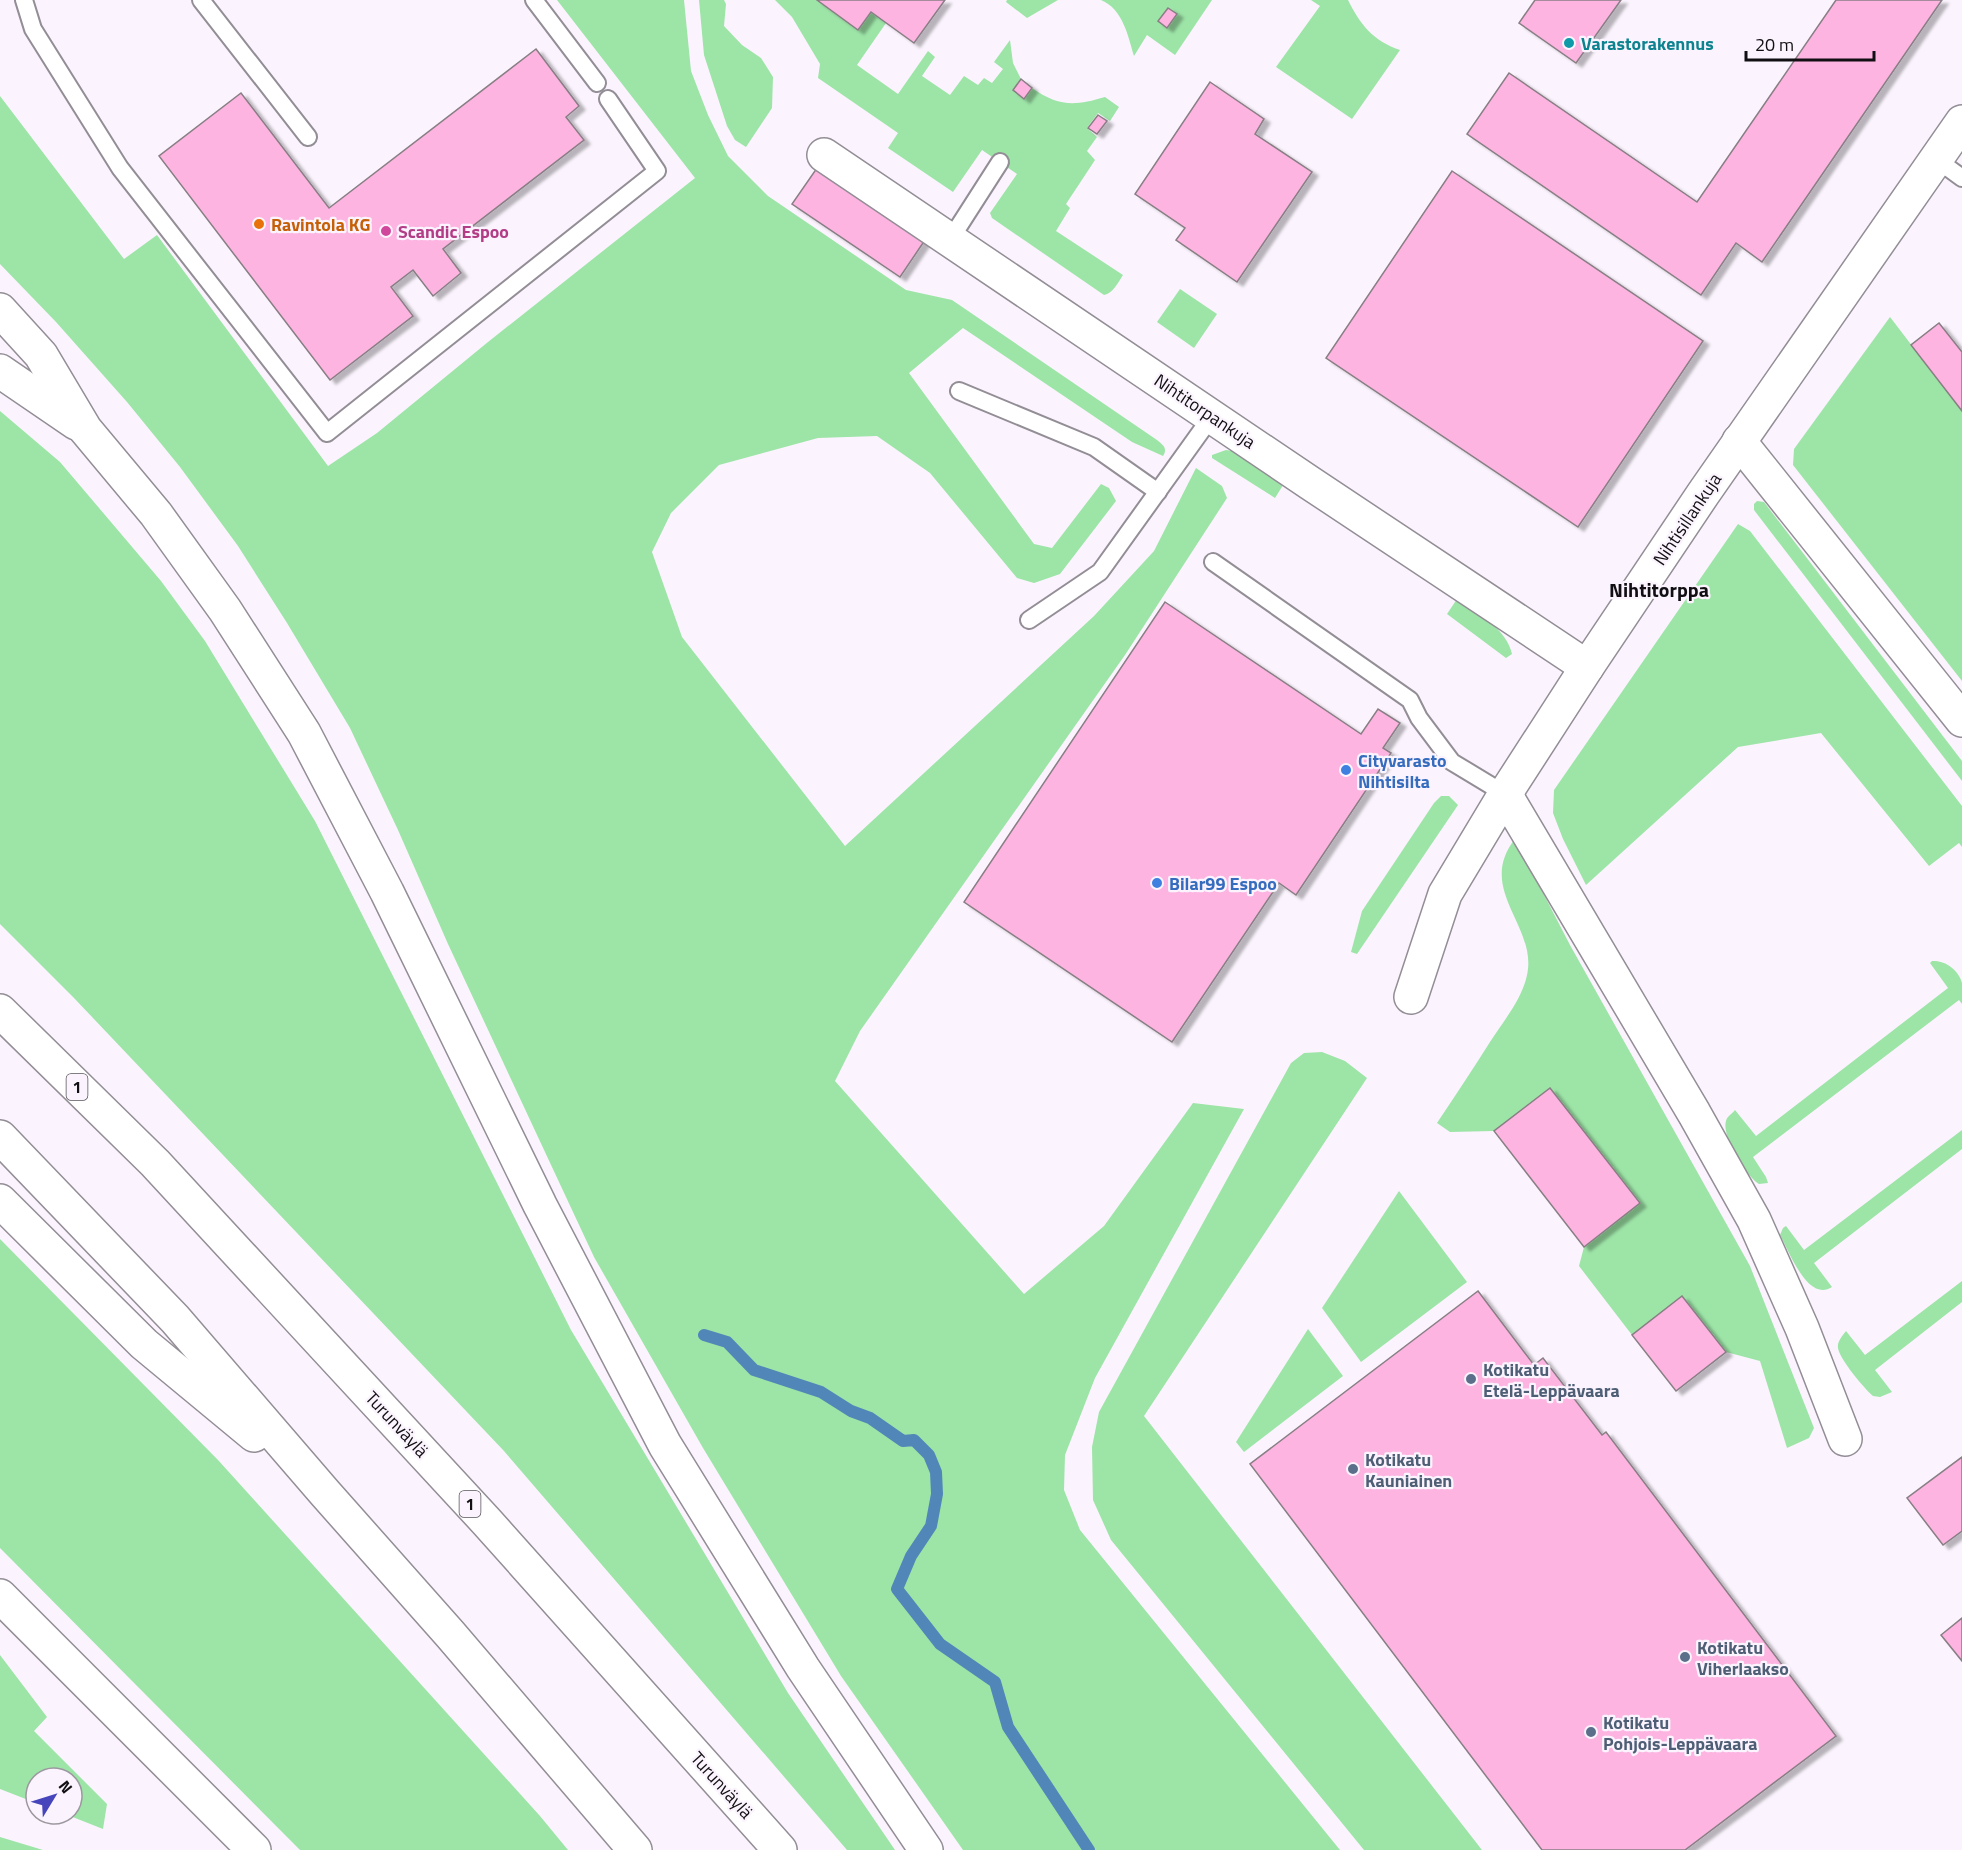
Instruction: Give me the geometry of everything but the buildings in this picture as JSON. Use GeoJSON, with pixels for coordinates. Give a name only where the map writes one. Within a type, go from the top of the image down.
{"type":"FeatureCollection","features":[{"type":"Feature","properties":{"kind":"main road","name":"Nihtisillankuja"},"geometry":{"type":"LineString","coordinates":[[1411,997],[1445,894],[1505,794],[1587,667],[1739,441],[1962,122]]}},
{"type":"Feature","properties":{"kind":"main road","name":"Nihtitorpankuja"},"geometry":{"type":"LineString","coordinates":[[824,154],[1587,667]]}},
{"type":"Feature","properties":{"kind":"main road"},"geometry":{"type":"LineString","coordinates":[[0,310],[41,355],[85,429],[156,514],[225,610],[304,733],[387,892],[540,1205],[665,1445],[803,1668],[926,1850]]}},
{"type":"Feature","properties":{"kind":"main road"},"geometry":{"type":"LineString","coordinates":[[0,371],[85,429]]}},
{"type":"Feature","properties":{"kind":"main road"},"geometry":{"type":"LineString","coordinates":[[1739,441],[1962,720]]}},
{"type":"Feature","properties":{"kind":"main road"},"geometry":{"type":"LineString","coordinates":[[1505,794],[1694,1113],[1754,1220],[1802,1328],[1845,1439]]}},
{"type":"Feature","properties":{"kind":"main road"},"geometry":{"type":"LineString","coordinates":[[0,986],[155,1163]]}},
{"type":"Feature","properties":{"kind":"main road","name":"Turunväylä"},"geometry":{"type":"LineString","coordinates":[[0,1011],[155,1163],[486,1521],[780,1850]]}},
{"type":"Feature","properties":{"kind":"main road"},"geometry":{"type":"LineString","coordinates":[[0,1137],[175,1319],[635,1850]]}},
{"type":"Feature","properties":{"kind":"main road"},"geometry":{"type":"LineString","coordinates":[[0,1201],[144,1344],[325,1493]]}},
{"type":"Feature","properties":{"kind":"main road"},"geometry":{"type":"LineString","coordinates":[[0,1596],[254,1850]]}},
{"type":"Feature","properties":{"kind":"lane"},"geometry":{"type":"LineString","coordinates":[[24,0],[33,29],[120,168],[327,433],[657,171],[608,99]]}},
{"type":"Feature","properties":{"kind":"lane"},"geometry":{"type":"LineString","coordinates":[[201,0],[308,137]]}},
{"type":"Feature","properties":{"kind":"lane"},"geometry":{"type":"LineString","coordinates":[[534,0],[597,83]]}},
{"type":"Feature","properties":{"kind":"lane"},"geometry":{"type":"LineString","coordinates":[[1936,159],[1962,178]]}},
{"type":"Feature","properties":{"kind":"lane"},"geometry":{"type":"LineString","coordinates":[[950,240],[1000,162]]}},
{"type":"Feature","properties":{"kind":"lane"},"geometry":{"type":"LineString","coordinates":[[959,391],[1094,447],[1158,492]]}},
{"type":"Feature","properties":{"kind":"lane"},"geometry":{"type":"LineString","coordinates":[[1029,620],[1100,572],[1212,416]]}},
{"type":"Feature","properties":{"kind":"lane"},"geometry":{"type":"LineString","coordinates":[[1213,562],[1410,700],[1419,718],[1452,762],[1505,794]]}},
{"type":"Feature","properties":{"kind":"green space"},"geometry":{"type":"Polygon","coordinates":[[[557,0],[684,0],[691,71],[708,115],[728,156],[768,196],[906,290],[952,300],[1157,440],[1165,449],[1163,456],[1132,442],[963,328],[909,373],[1034,544],[1052,548],[1101,484],[1109,488],[1116,501],[1060,574],[1034,583],[1017,578],[930,473],[877,436],[818,438],[719,465],[671,513],[652,552],[682,637],[845,846],[1094,616],[1154,551],[1196,468],[1222,486],[1227,498],[1125,655],[860,1031],[835,1081],[1024,1294],[1104,1226],[1193,1103],[1244,1109],[1095,1378],[1065,1455],[1064,1490],[1080,1530],[1340,1850],[963,1850],[841,1676],[703,1448],[594,1257],[350,728],[287,623],[238,546],[180,467],[127,402],[56,322],[0,264],[0,96],[124,259],[157,235],[328,466],[377,433],[695,178],[557,0]]]}},
{"type":"Feature","properties":{"kind":"green space"},"geometry":{"type":"Polygon","coordinates":[[[699,0],[724,0],[726,4],[724,26],[742,45],[761,58],[773,77],[772,108],[746,147],[735,140],[727,126],[704,55],[699,0]]]}},
{"type":"Feature","properties":{"kind":"green space"},"geometry":{"type":"Polygon","coordinates":[[[775,0],[817,0],[858,30],[871,12],[886,23],[857,65],[898,94],[928,51],[935,57],[922,76],[950,95],[964,76],[978,85],[984,78],[992,83],[1003,69],[994,62],[1010,40],[1013,63],[1021,79],[1013,90],[1024,99],[1032,88],[1059,102],[1076,103],[1105,97],[1119,107],[1110,121],[1098,113],[1087,128],[1097,137],[1087,151],[1095,160],[1066,204],[1070,208],[1056,231],[1123,275],[1115,287],[1104,295],[992,218],[990,213],[1017,174],[982,150],[953,192],[888,148],[898,133],[818,78],[820,64],[792,17],[775,0]]]}},
{"type":"Feature","properties":{"kind":"green space"},"geometry":{"type":"Polygon","coordinates":[[[1007,0],[1058,0],[1027,18],[1006,2],[1007,0]]]}},
{"type":"Feature","properties":{"kind":"green space"},"geometry":{"type":"Polygon","coordinates":[[[1101,0],[1212,0],[1175,55],[1147,35],[1134,56],[1120,16],[1101,0]]]}},
{"type":"Feature","properties":{"kind":"green space"},"geometry":{"type":"Polygon","coordinates":[[[1311,0],[1348,0],[1368,31],[1382,42],[1400,50],[1352,119],[1276,67],[1320,6],[1311,0]]]}},
{"type":"Feature","properties":{"kind":"green space"},"geometry":{"type":"Polygon","coordinates":[[[1180,289],[1217,314],[1194,348],[1157,322],[1180,289]]]}},
{"type":"Feature","properties":{"kind":"green space"},"geometry":{"type":"Polygon","coordinates":[[[1890,317],[1962,411],[1962,681],[1793,465],[1794,449],[1890,317]]]}},
{"type":"Feature","properties":{"kind":"green space"},"geometry":{"type":"Polygon","coordinates":[[[0,411],[60,462],[161,581],[205,641],[315,821],[571,1330],[788,1693],[895,1850],[847,1850],[504,1451],[74,998],[0,924],[0,411]]]}},
{"type":"Feature","properties":{"kind":"green space"},"geometry":{"type":"Polygon","coordinates":[[[1226,450],[1239,452],[1285,482],[1275,498],[1212,458],[1212,455],[1226,450]]]}},
{"type":"Feature","properties":{"kind":"green space"},"geometry":{"type":"Polygon","coordinates":[[[1757,501],[1764,502],[1962,761],[1962,781],[1754,510],[1754,504],[1757,501]]]}},
{"type":"Feature","properties":{"kind":"green space"},"geometry":{"type":"Polygon","coordinates":[[[1738,524],[1750,531],[1962,806],[1962,847],[1959,843],[1929,866],[1821,733],[1738,747],[1586,885],[1553,813],[1554,790],[1738,524]]]}},
{"type":"Feature","properties":{"kind":"green space"},"geometry":{"type":"Polygon","coordinates":[[[1457,599],[1497,629],[1509,645],[1512,654],[1506,658],[1447,614],[1457,599]]]}},
{"type":"Feature","properties":{"kind":"green space"},"geometry":{"type":"Polygon","coordinates":[[[1441,796],[1449,796],[1458,805],[1357,954],[1351,952],[1362,911],[1434,803],[1441,796]]]}},
{"type":"Feature","properties":{"kind":"green space"},"geometry":{"type":"Polygon","coordinates":[[[1515,839],[1570,945],[1750,1266],[1814,1428],[1809,1438],[1787,1448],[1760,1361],[1726,1352],[1632,1335],[1579,1266],[1584,1247],[1640,1203],[1550,1088],[1494,1131],[1450,1132],[1437,1123],[1513,1007],[1526,979],[1527,952],[1523,936],[1509,905],[1502,873],[1505,856],[1515,839]]]}},
{"type":"Feature","properties":{"kind":"green space"},"geometry":{"type":"Polygon","coordinates":[[[1932,961],[1946,964],[1958,974],[1962,983],[1962,1004],[1959,1000],[1753,1157],[1768,1183],[1759,1184],[1742,1165],[1731,1146],[1725,1128],[1727,1118],[1735,1110],[1756,1136],[1948,988],[1930,963],[1932,961]]]}},
{"type":"Feature","properties":{"kind":"green space"},"geometry":{"type":"Polygon","coordinates":[[[1322,1052],[1345,1061],[1367,1078],[1144,1416],[1482,1850],[1364,1850],[1111,1540],[1093,1500],[1092,1447],[1099,1412],[1291,1063],[1304,1053],[1322,1052]]]}},
{"type":"Feature","properties":{"kind":"green space"},"geometry":{"type":"Polygon","coordinates":[[[1962,1130],[1962,1149],[1814,1263],[1832,1287],[1823,1290],[1807,1282],[1794,1263],[1780,1235],[1783,1228],[1786,1226],[1804,1250],[1962,1130]]]}},
{"type":"Feature","properties":{"kind":"green space"},"geometry":{"type":"Polygon","coordinates":[[[1399,1191],[1467,1282],[1361,1362],[1322,1308],[1399,1191]]]}},
{"type":"Feature","properties":{"kind":"green space"},"geometry":{"type":"Polygon","coordinates":[[[0,1239],[218,1460],[540,1816],[568,1850],[300,1850],[0,1548],[0,1239]]]}},
{"type":"Feature","properties":{"kind":"green space"},"geometry":{"type":"Polygon","coordinates":[[[1962,1281],[1962,1302],[1875,1370],[1892,1392],[1880,1397],[1873,1396],[1853,1374],[1840,1353],[1838,1344],[1844,1333],[1846,1331],[1865,1355],[1962,1281]]]}},
{"type":"Feature","properties":{"kind":"green space"},"geometry":{"type":"Polygon","coordinates":[[[1308,1329],[1343,1376],[1244,1452],[1236,1442],[1308,1329]]]}},
{"type":"Feature","properties":{"kind":"green space"},"geometry":{"type":"Polygon","coordinates":[[[0,1655],[47,1717],[34,1731],[69,1766],[24,1766],[24,1798],[0,1789],[0,1655]]]}},
{"type":"Feature","properties":{"kind":"green space"},"geometry":{"type":"Polygon","coordinates":[[[84,1781],[107,1804],[103,1829],[84,1822],[84,1781]]]}},
{"type":"Feature","properties":{"kind":"green space"},"geometry":{"type":"Polygon","coordinates":[[[0,1837],[43,1850],[0,1850],[0,1837]]]}},
{"type":"Feature","properties":{"kind":"waterway"},"geometry":{"type":"LineString","coordinates":[[704,1335],[727,1342],[754,1370],[821,1392],[851,1411],[870,1418],[903,1441],[914,1440],[929,1455],[936,1472],[937,1494],[931,1526],[911,1556],[897,1589],[940,1644],[995,1682],[1008,1727],[1089,1850]]}},
{"type":"Feature","properties":{"kind":"place","name":"Varastorakennus"},"geometry":{"type":"Point","coordinates":[1569,43]}},
{"type":"Feature","properties":{"kind":"place","name":"Ravintola KG"},"geometry":{"type":"Point","coordinates":[259,224]}},
{"type":"Feature","properties":{"kind":"place","name":"Scandic Espoo"},"geometry":{"type":"Point","coordinates":[386,231]}},
{"type":"Feature","properties":{"kind":"place","name":"Cityvarasto Nihtisilta"},"geometry":{"type":"Point","coordinates":[1346,770]}},
{"type":"Feature","properties":{"kind":"place","name":"Bilar99 Espoo"},"geometry":{"type":"Point","coordinates":[1157,883]}},
{"type":"Feature","properties":{"kind":"place","name":"Kotikatu Etelä-Leppävaara"},"geometry":{"type":"Point","coordinates":[1471,1379]}},
{"type":"Feature","properties":{"kind":"place","name":"Kotikatu Kauniainen"},"geometry":{"type":"Point","coordinates":[1353,1469]}},
{"type":"Feature","properties":{"kind":"place","name":"Kotikatu Viherlaakso"},"geometry":{"type":"Point","coordinates":[1685,1657]}},
{"type":"Feature","properties":{"kind":"place","name":"Kotikatu Pohjois-Leppävaara"},"geometry":{"type":"Point","coordinates":[1591,1732]}},
{"type":"Feature","properties":{"kind":"district","name":"Nihtitorppa"},"geometry":{"type":"Point","coordinates":[1659,589]}}]}
